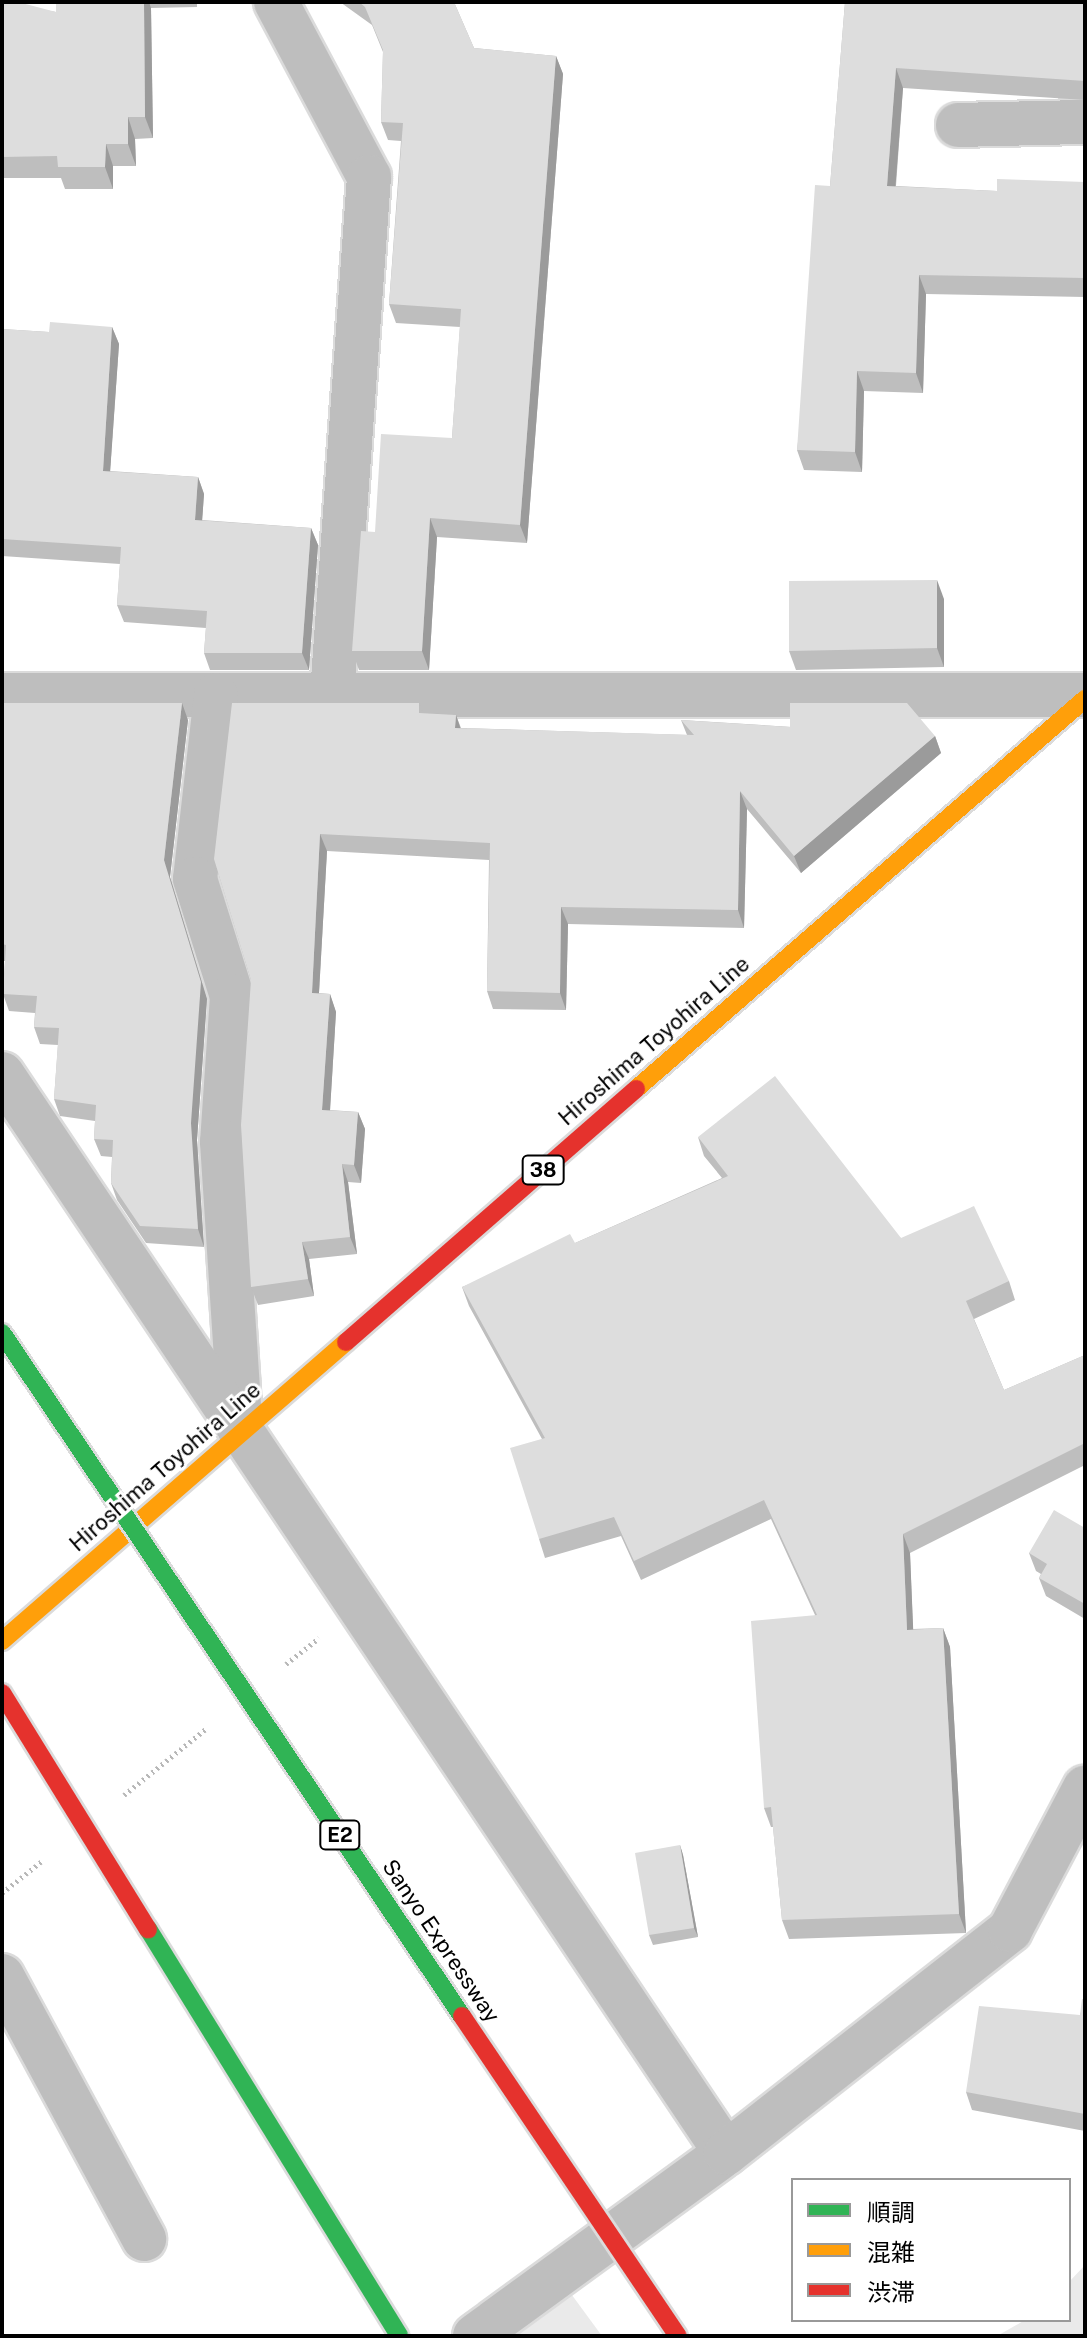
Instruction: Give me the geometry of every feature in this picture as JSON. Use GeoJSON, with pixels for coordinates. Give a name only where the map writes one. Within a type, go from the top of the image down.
{"type":"FeatureCollection","features":[{"type":"Feature","properties":{"kind":"main road","name":"Hiroshima Toyohira Line"},"geometry":{"type":"LineString","coordinates":[[2,1641],[1085,697]]}},
{"type":"Feature","properties":{"kind":"main road","name":"Sanyo Expressway"},"geometry":{"type":"LineString","coordinates":[[2,1333],[678,2336]]}},
{"type":"Feature","properties":{"kind":"main road"},"geometry":{"type":"LineString","coordinates":[[2,1693],[399,2336]]}},
{"type":"Feature","properties":{"kind":"street"},"geometry":{"type":"LineString","coordinates":[[276,2],[369,177],[332,694]]}},
{"type":"Feature","properties":{"kind":"street"},"geometry":{"type":"LineString","coordinates":[[958,125],[1085,122]]}},
{"type":"Feature","properties":{"kind":"street"},"geometry":{"type":"LineString","coordinates":[[2,695],[1085,697]]}},
{"type":"Feature","properties":{"kind":"street"},"geometry":{"type":"LineString","coordinates":[[216,695],[195,879],[232,996],[222,1142],[241,1432]]}},
{"type":"Feature","properties":{"kind":"street"},"geometry":{"type":"LineString","coordinates":[[2,1074],[726,2153]]}},
{"type":"Feature","properties":{"kind":"street"},"geometry":{"type":"LineString","coordinates":[[475,2336],[726,2153],[1010,1930],[1085,1788]]}},
{"type":"Feature","properties":{"kind":"street"},"geometry":{"type":"LineString","coordinates":[[2,1976],[144,2239]]}},
{"type":"Feature","properties":{"kind":"path"},"geometry":{"type":"LineString","coordinates":[[272,1676],[358,1607]]}},
{"type":"Feature","properties":{"kind":"path"},"geometry":{"type":"LineString","coordinates":[[112,1804],[211,1725]]}},
{"type":"Feature","properties":{"kind":"path"},"geometry":{"type":"LineString","coordinates":[[2,1893],[51,1854]]}},
{"type":"Feature","properties":{"kind":"shaded area"},"geometry":{"type":"Polygon","coordinates":[[[1085,2265],[1085,2336],[997,2336],[1022,2322],[1071,2322],[1071,2280],[1085,2265]]]}},
{"type":"Feature","properties":{"kind":"shaded area"},"geometry":{"type":"Polygon","coordinates":[[[569,2291],[602,2336],[500,2336],[569,2291]]]}},
{"type":"Feature","properties":{"kind":"building"},"geometry":{"type":"Polygon","coordinates":[[[2,2],[18,2],[56,12],[56,2],[144,2],[145,117],[128,117],[128,144],[106,144],[105,167],[58,167],[57,156],[2,157],[2,2]]]}},
{"type":"Feature","properties":{"kind":"building"},"geometry":{"type":"Polygon","coordinates":[[[359,2],[454,2],[474,48],[556,56],[520,525],[430,518],[422,651],[352,651],[361,531],[375,532],[381,434],[452,438],[461,309],[389,304],[403,123],[381,122],[383,50],[365,7],[359,2]]]}},
{"type":"Feature","properties":{"kind":"building"},"geometry":{"type":"Polygon","coordinates":[[[845,2],[1085,2],[1085,81],[896,68],[887,186],[997,191],[997,179],[1085,182],[1085,278],[919,275],[916,373],[857,371],[855,452],[797,450],[815,185],[830,186],[845,2]]]}},
{"type":"Feature","properties":{"kind":"building"},"geometry":{"type":"Polygon","coordinates":[[[50,322],[112,327],[103,471],[198,477],[195,520],[311,528],[302,653],[204,653],[207,611],[117,605],[121,547],[2,539],[2,329],[49,332],[50,322]]]}},
{"type":"Feature","properties":{"kind":"building"},"geometry":{"type":"Polygon","coordinates":[[[937,580],[937,648],[789,651],[789,581],[937,580]]]}},
{"type":"Feature","properties":{"kind":"building"},"geometry":{"type":"Polygon","coordinates":[[[2,703],[182,703],[164,860],[201,982],[191,1123],[198,1229],[140,1226],[111,1183],[113,1140],[94,1139],[96,1105],[54,1099],[59,1028],[34,1027],[37,996],[3,994],[6,945],[2,944],[2,703]]]}},
{"type":"Feature","properties":{"kind":"building"},"geometry":{"type":"Polygon","coordinates":[[[232,703],[419,703],[419,713],[456,715],[455,728],[694,735],[681,720],[790,727],[790,703],[907,703],[935,736],[794,856],[740,791],[738,910],[561,907],[560,993],[487,991],[490,843],[320,834],[312,993],[330,994],[322,1110],[358,1112],[354,1165],[342,1164],[350,1237],[302,1242],[308,1279],[251,1287],[241,1125],[251,980],[214,859],[232,703]]]}},
{"type":"Feature","properties":{"kind":"building"},"geometry":{"type":"Polygon","coordinates":[[[775,1076],[901,1238],[974,1206],[1009,1281],[966,1301],[1004,1390],[1085,1355],[1085,1443],[903,1534],[907,1630],[943,1628],[959,1914],[782,1920],[771,1807],[764,1808],[751,1621],[817,1615],[764,1500],[634,1561],[614,1517],[539,1539],[510,1448],[545,1438],[462,1287],[570,1234],[575,1243],[728,1176],[698,1137],[775,1076]]]}},
{"type":"Feature","properties":{"kind":"building"},"geometry":{"type":"Polygon","coordinates":[[[1054,1510],[1085,1528],[1085,1604],[1039,1578],[1047,1564],[1029,1553],[1054,1510]]]}},
{"type":"Feature","properties":{"kind":"building"},"geometry":{"type":"Polygon","coordinates":[[[680,1845],[694,1928],[649,1935],[635,1853],[680,1845]]]}},
{"type":"Feature","properties":{"kind":"building"},"geometry":{"type":"Polygon","coordinates":[[[1082,1999],[1085,2000],[1085,2114],[966,2092],[979,2006],[1080,2015],[1082,1999]]]}},
{"type":"Feature","properties":{"kind":"traffic: slow"},"geometry":{"type":"LineString","coordinates":[[636,1089],[1085,699]]}},
{"type":"Feature","properties":{"kind":"traffic: slow"},"geometry":{"type":"LineString","coordinates":[[2,1641],[346,1342]]}},
{"type":"Feature","properties":{"kind":"traffic: jam"},"geometry":{"type":"LineString","coordinates":[[346,1342],[636,1089]]}},
{"type":"Feature","properties":{"kind":"traffic: jam"},"geometry":{"type":"LineString","coordinates":[[2,1693],[148,1929]]}},
{"type":"Feature","properties":{"kind":"traffic: jam"},"geometry":{"type":"LineString","coordinates":[[462,2016],[678,2336]]}},
{"type":"Feature","properties":{"kind":"traffic: fast"},"geometry":{"type":"LineString","coordinates":[[2,1333],[462,2016]]}},
{"type":"Feature","properties":{"kind":"traffic: fast"},"geometry":{"type":"LineString","coordinates":[[148,1929],[399,2336]]}}]}
